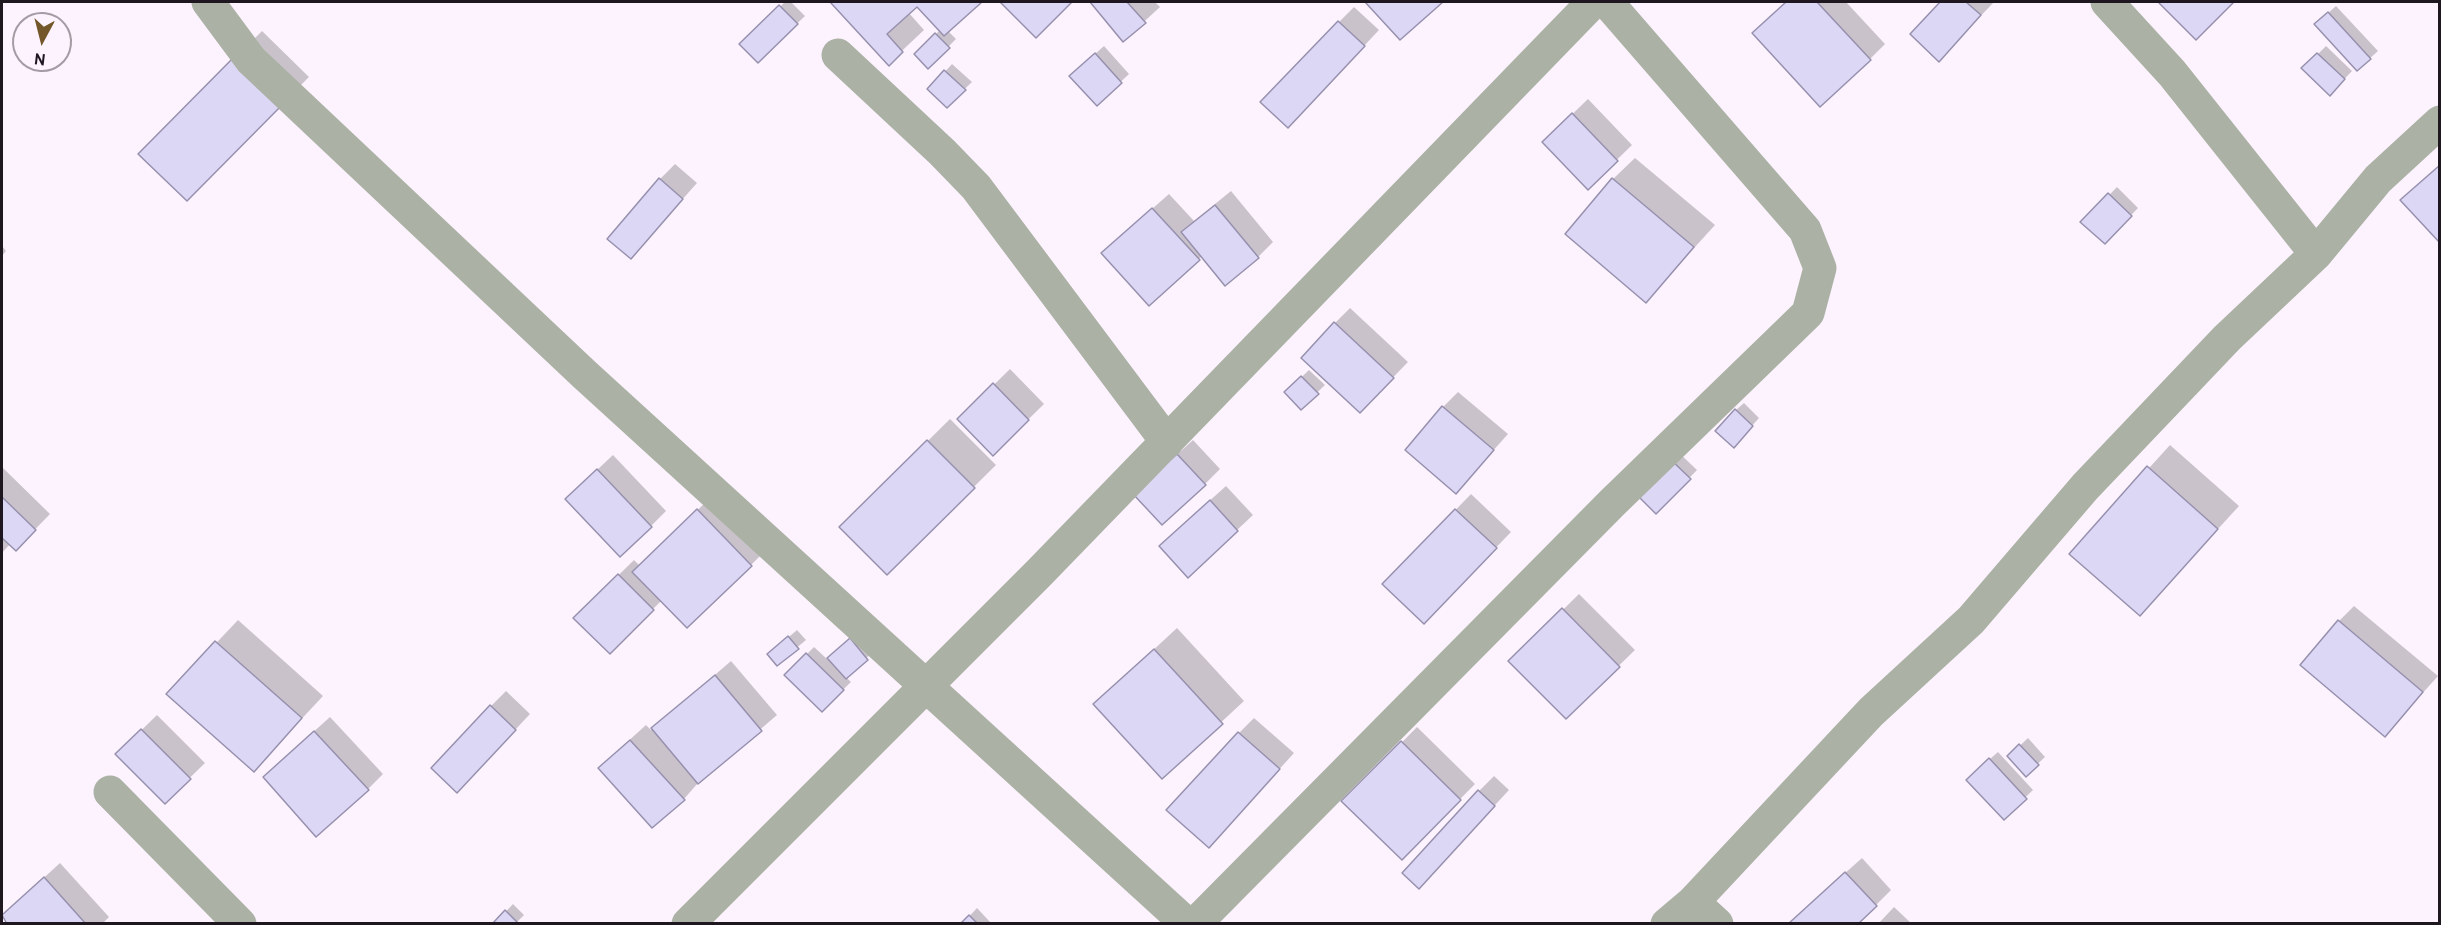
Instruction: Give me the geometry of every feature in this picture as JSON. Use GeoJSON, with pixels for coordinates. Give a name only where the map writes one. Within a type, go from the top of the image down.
{"type":"FeatureCollection","features":[{"type":"Feature","properties":{"kind":"street"},"geometry":{"type":"LineString","coordinates":[[208,2],[251,60],[584,374],[1188,924]]}},
{"type":"Feature","properties":{"kind":"street"},"geometry":{"type":"LineString","coordinates":[[688,924],[1167,442],[1593,2]]}},
{"type":"Feature","properties":{"kind":"street"},"geometry":{"type":"LineString","coordinates":[[1195,924],[1612,503],[1808,313],[1820,268],[1805,230],[1607,2]]}},
{"type":"Feature","properties":{"kind":"street"},"geometry":{"type":"LineString","coordinates":[[2107,2],[2172,73],[2316,254]]}},
{"type":"Feature","properties":{"kind":"street"},"geometry":{"type":"LineString","coordinates":[[838,55],[976,187],[1167,442]]}},
{"type":"Feature","properties":{"kind":"street"},"geometry":{"type":"LineString","coordinates":[[1667,924],[1693,902],[1870,712],[1971,620],[2085,487],[2219,346],[2316,254],[2378,179],[2439,122]]}},
{"type":"Feature","properties":{"kind":"street"},"geometry":{"type":"LineString","coordinates":[[110,792],[240,924]]}},
{"type":"Feature","properties":{"kind":"street"},"geometry":{"type":"LineString","coordinates":[[1693,902],[1717,924]]}},
{"type":"Feature","properties":{"kind":"building"},"geometry":{"type":"Polygon","coordinates":[[[830,2],[982,2],[944,36],[917,7],[887,34],[903,52],[889,66],[830,2]]]}},
{"type":"Feature","properties":{"kind":"building"},"geometry":{"type":"Polygon","coordinates":[[[1000,2],[1072,2],[1036,38],[1000,2]]]}},
{"type":"Feature","properties":{"kind":"building"},"geometry":{"type":"Polygon","coordinates":[[[1090,2],[1127,2],[1146,23],[1123,42],[1090,2]]]}},
{"type":"Feature","properties":{"kind":"building"},"geometry":{"type":"Polygon","coordinates":[[[1365,2],[1443,2],[1400,40],[1365,2]]]}},
{"type":"Feature","properties":{"kind":"building"},"geometry":{"type":"Polygon","coordinates":[[[1786,2],[1817,2],[1871,60],[1820,107],[1752,33],[1786,2]]]}},
{"type":"Feature","properties":{"kind":"building"},"geometry":{"type":"Polygon","coordinates":[[[1940,2],[1966,2],[1981,15],[1939,62],[1910,34],[1940,2]]]}},
{"type":"Feature","properties":{"kind":"building"},"geometry":{"type":"Polygon","coordinates":[[[2158,2],[2234,2],[2196,40],[2158,2]]]}},
{"type":"Feature","properties":{"kind":"building"},"geometry":{"type":"Polygon","coordinates":[[[779,5],[798,24],[758,63],[739,44],[779,5]]]}},
{"type":"Feature","properties":{"kind":"building"},"geometry":{"type":"Polygon","coordinates":[[[2328,12],[2371,59],[2357,71],[2314,24],[2328,12]]]}},
{"type":"Feature","properties":{"kind":"building"},"geometry":{"type":"Polygon","coordinates":[[[1338,21],[1365,46],[1288,128],[1260,102],[1338,21]]]}},
{"type":"Feature","properties":{"kind":"building"},"geometry":{"type":"Polygon","coordinates":[[[935,33],[950,48],[928,69],[914,54],[935,33]]]}},
{"type":"Feature","properties":{"kind":"building"},"geometry":{"type":"Polygon","coordinates":[[[239,52],[288,99],[187,201],[138,154],[239,52]]]}},
{"type":"Feature","properties":{"kind":"building"},"geometry":{"type":"Polygon","coordinates":[[[1095,53],[1122,83],[1097,106],[1069,76],[1095,53]]]}},
{"type":"Feature","properties":{"kind":"building"},"geometry":{"type":"Polygon","coordinates":[[[2317,53],[2345,79],[2330,96],[2301,68],[2317,53]]]}},
{"type":"Feature","properties":{"kind":"building"},"geometry":{"type":"Polygon","coordinates":[[[944,70],[966,90],[947,108],[927,89],[944,70]]]}},
{"type":"Feature","properties":{"kind":"building"},"geometry":{"type":"Polygon","coordinates":[[[1572,113],[1618,161],[1588,190],[1542,142],[1572,113]]]}},
{"type":"Feature","properties":{"kind":"building"},"geometry":{"type":"Polygon","coordinates":[[[2440,165],[2440,243],[2400,200],[2440,165]]]}},
{"type":"Feature","properties":{"kind":"building"},"geometry":{"type":"Polygon","coordinates":[[[659,178],[683,199],[631,259],[607,239],[659,178]]]}},
{"type":"Feature","properties":{"kind":"building"},"geometry":{"type":"Polygon","coordinates":[[[1612,178],[1694,247],[1646,303],[1565,234],[1612,178]]]}},
{"type":"Feature","properties":{"kind":"building"},"geometry":{"type":"Polygon","coordinates":[[[2108,193],[2132,216],[2105,244],[2080,222],[2108,193]]]}},
{"type":"Feature","properties":{"kind":"building"},"geometry":{"type":"Polygon","coordinates":[[[1215,205],[1259,258],[1225,286],[1181,232],[1215,205]]]}},
{"type":"Feature","properties":{"kind":"building"},"geometry":{"type":"Polygon","coordinates":[[[1152,208],[1200,260],[1149,306],[1101,253],[1152,208]]]}},
{"type":"Feature","properties":{"kind":"building"},"geometry":{"type":"Polygon","coordinates":[[[1334,322],[1394,378],[1360,413],[1301,358],[1334,322]]]}},
{"type":"Feature","properties":{"kind":"building"},"geometry":{"type":"Polygon","coordinates":[[[1301,376],[1319,394],[1301,410],[1284,392],[1301,376]]]}},
{"type":"Feature","properties":{"kind":"building"},"geometry":{"type":"Polygon","coordinates":[[[993,383],[1029,420],[993,456],[957,419],[993,383]]]}},
{"type":"Feature","properties":{"kind":"building"},"geometry":{"type":"Polygon","coordinates":[[[1442,406],[1494,450],[1456,494],[1405,450],[1442,406]]]}},
{"type":"Feature","properties":{"kind":"building"},"geometry":{"type":"Polygon","coordinates":[[[1735,409],[1753,426],[1734,448],[1715,431],[1735,409]]]}},
{"type":"Feature","properties":{"kind":"building"},"geometry":{"type":"Polygon","coordinates":[[[927,440],[975,488],[887,575],[839,527],[927,440]]]}},
{"type":"Feature","properties":{"kind":"building"},"geometry":{"type":"Polygon","coordinates":[[[1177,454],[1206,485],[1162,525],[1133,494],[1177,454]]]}},
{"type":"Feature","properties":{"kind":"building"},"geometry":{"type":"Polygon","coordinates":[[[1668,457],[1691,479],[1656,514],[1633,491],[1668,457]]]}},
{"type":"Feature","properties":{"kind":"building"},"geometry":{"type":"Polygon","coordinates":[[[2147,466],[2218,529],[2140,616],[2069,554],[2147,466]]]}},
{"type":"Feature","properties":{"kind":"building"},"geometry":{"type":"Polygon","coordinates":[[[597,469],[652,527],[620,557],[565,499],[597,469]]]}},
{"type":"Feature","properties":{"kind":"building"},"geometry":{"type":"Polygon","coordinates":[[[2,497],[36,530],[16,551],[2,538],[2,497]]]}},
{"type":"Feature","properties":{"kind":"building"},"geometry":{"type":"Polygon","coordinates":[[[1210,500],[1238,531],[1188,578],[1159,546],[1210,500]]]}},
{"type":"Feature","properties":{"kind":"building"},"geometry":{"type":"Polygon","coordinates":[[[697,509],[752,566],[687,628],[632,572],[697,509]]]}},
{"type":"Feature","properties":{"kind":"building"},"geometry":{"type":"Polygon","coordinates":[[[1455,509],[1497,548],[1424,624],[1382,584],[1455,509]]]}},
{"type":"Feature","properties":{"kind":"building"},"geometry":{"type":"Polygon","coordinates":[[[618,574],[654,610],[610,654],[573,618],[618,574]]]}},
{"type":"Feature","properties":{"kind":"building"},"geometry":{"type":"Polygon","coordinates":[[[1562,608],[1620,667],[1566,719],[1508,661],[1562,608]]]}},
{"type":"Feature","properties":{"kind":"building"},"geometry":{"type":"Polygon","coordinates":[[[2338,620],[2423,692],[2385,737],[2300,665],[2338,620]]]}},
{"type":"Feature","properties":{"kind":"building"},"geometry":{"type":"Polygon","coordinates":[[[788,636],[799,649],[777,666],[767,654],[788,636]]]}},
{"type":"Feature","properties":{"kind":"building"},"geometry":{"type":"Polygon","coordinates":[[[850,638],[868,660],[846,679],[827,658],[850,638]]]}},
{"type":"Feature","properties":{"kind":"building"},"geometry":{"type":"Polygon","coordinates":[[[215,641],[302,718],[254,772],[166,694],[215,641]]]}},
{"type":"Feature","properties":{"kind":"building"},"geometry":{"type":"Polygon","coordinates":[[[1154,649],[1223,724],[1162,779],[1093,704],[1154,649]]]}},
{"type":"Feature","properties":{"kind":"building"},"geometry":{"type":"Polygon","coordinates":[[[806,653],[844,690],[822,712],[784,675],[806,653]]]}},
{"type":"Feature","properties":{"kind":"building"},"geometry":{"type":"Polygon","coordinates":[[[715,675],[762,731],[698,784],[651,728],[715,675]]]}},
{"type":"Feature","properties":{"kind":"building"},"geometry":{"type":"Polygon","coordinates":[[[490,705],[516,730],[457,793],[431,768],[490,705]]]}},
{"type":"Feature","properties":{"kind":"building"},"geometry":{"type":"Polygon","coordinates":[[[141,729],[191,779],[165,804],[115,754],[141,729]]]}},
{"type":"Feature","properties":{"kind":"building"},"geometry":{"type":"Polygon","coordinates":[[[314,731],[369,790],[316,837],[263,777],[314,731]]]}},
{"type":"Feature","properties":{"kind":"building"},"geometry":{"type":"Polygon","coordinates":[[[1238,732],[1280,769],[1209,848],[1166,810],[1238,732]]]}},
{"type":"Feature","properties":{"kind":"building"},"geometry":{"type":"Polygon","coordinates":[[[630,740],[685,800],[652,828],[598,768],[630,740]]]}},
{"type":"Feature","properties":{"kind":"building"},"geometry":{"type":"Polygon","coordinates":[[[1401,741],[1461,800],[1402,860],[1341,801],[1401,741]]]}},
{"type":"Feature","properties":{"kind":"building"},"geometry":{"type":"Polygon","coordinates":[[[2019,744],[2039,765],[2026,777],[2007,756],[2019,744]]]}},
{"type":"Feature","properties":{"kind":"building"},"geometry":{"type":"Polygon","coordinates":[[[1989,758],[2027,799],[2004,820],[1966,780],[1989,758]]]}},
{"type":"Feature","properties":{"kind":"building"},"geometry":{"type":"Polygon","coordinates":[[[1478,790],[1495,806],[1419,889],[1402,873],[1478,790]]]}},
{"type":"Feature","properties":{"kind":"building"},"geometry":{"type":"Polygon","coordinates":[[[1845,872],[1877,906],[1858,924],[1788,924],[1845,872]]]}},
{"type":"Feature","properties":{"kind":"building"},"geometry":{"type":"Polygon","coordinates":[[[44,877],[86,924],[7,924],[2,915],[44,877]]]}},
{"type":"Feature","properties":{"kind":"building"},"geometry":{"type":"Polygon","coordinates":[[[505,910],[518,923],[492,924],[505,910]]]}},
{"type":"Feature","properties":{"kind":"building"},"geometry":{"type":"Polygon","coordinates":[[[969,915],[978,924],[960,924],[969,915]]]}}]}
